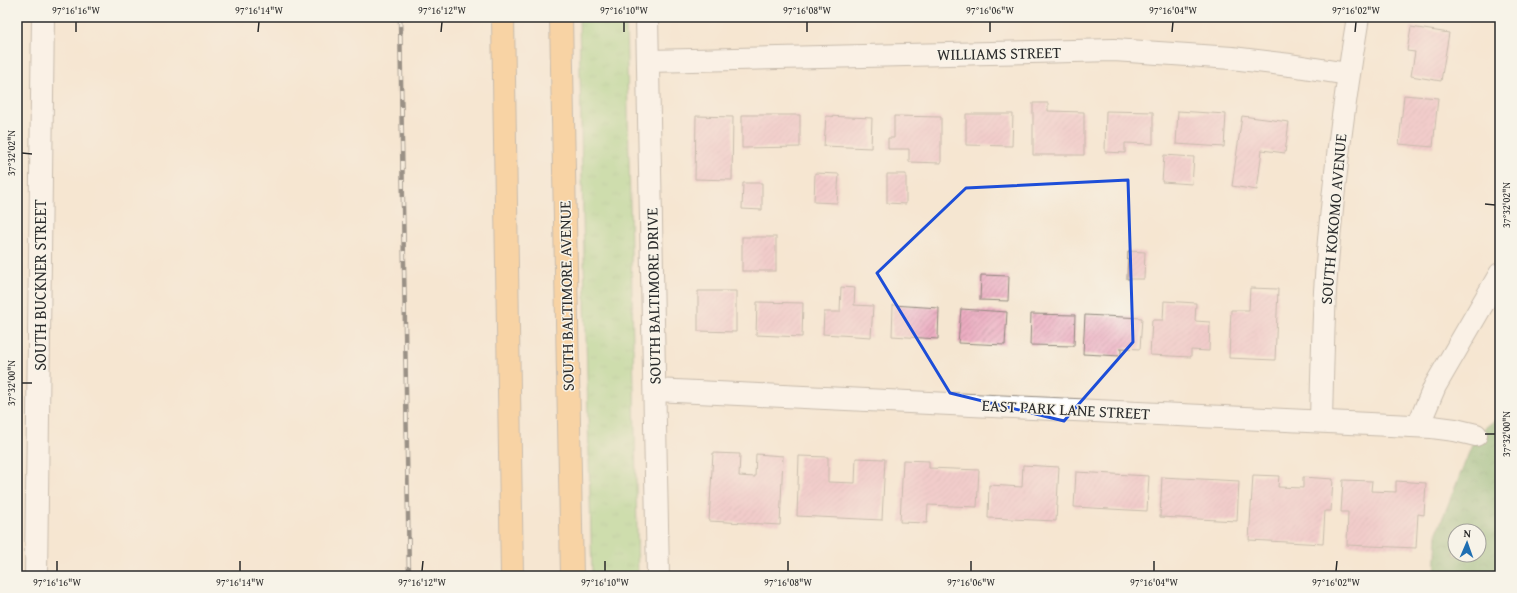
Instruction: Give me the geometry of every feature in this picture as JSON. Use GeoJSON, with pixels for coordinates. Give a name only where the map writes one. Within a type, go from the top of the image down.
{"type":"FeatureCollection","features":[{"type":"Feature","properties":{"kind":"main road"},"geometry":{"type":"LineString","coordinates":[[503,17],[512,576]]}},
{"type":"Feature","properties":{"kind":"main road","name":"SOUTH BALTIMORE AVENUE"},"geometry":{"type":"LineString","coordinates":[[561,17],[572,576]]}},
{"type":"Feature","properties":{"kind":"street","name":"SOUTH BUCKNER STREET"},"geometry":{"type":"LineString","coordinates":[[36,576],[43,17]]}},
{"type":"Feature","properties":{"kind":"street","name":"SOUTH BALTIMORE DRIVE"},"geometry":{"type":"LineString","coordinates":[[647,17],[658,576]]}},
{"type":"Feature","properties":{"kind":"street","name":"SOUTH KOKOMO AVENUE"},"geometry":{"type":"LineString","coordinates":[[1321,421],[1326,284],[1336,167],[1348,74],[1358,17]]}},
{"type":"Feature","properties":{"kind":"street","name":"WILLIAMS STREET"},"geometry":{"type":"LineString","coordinates":[[648,61],[1114,50],[1232,58],[1348,74]]}},
{"type":"Feature","properties":{"kind":"street"},"geometry":{"type":"LineString","coordinates":[[1418,426],[1435,386],[1500,274]]}},
{"type":"Feature","properties":{"kind":"street","name":"EAST PARK LANE STREET"},"geometry":{"type":"LineString","coordinates":[[655,390],[1418,426],[1454,430],[1476,435]]}},
{"type":"Feature","properties":{"kind":"highlighted area"},"geometry":{"type":"Polygon","coordinates":[[[1128,180],[1133,342],[1064,421],[950,393],[877,273],[966,188],[1128,180]]]}},
{"type":"Feature","properties":{"kind":"green space"},"geometry":{"type":"Polygon","coordinates":[[[579,17],[626,17],[638,576],[592,576],[579,17]]]}},
{"type":"Feature","properties":{"kind":"green space"},"geometry":{"type":"Polygon","coordinates":[[[1500,416],[1500,576],[1435,576],[1437,532],[1476,435],[1500,416]]]}},
{"type":"Feature","properties":{"kind":"building"},"geometry":{"type":"Polygon","coordinates":[[[1411,27],[1449,33],[1441,81],[1411,76],[1415,52],[1407,51],[1411,27]]]}},
{"type":"Feature","properties":{"kind":"building"},"geometry":{"type":"Polygon","coordinates":[[[1404,95],[1438,98],[1433,147],[1399,144],[1404,95]]]}},
{"type":"Feature","properties":{"kind":"building"},"geometry":{"type":"Polygon","coordinates":[[[1033,103],[1048,103],[1048,111],[1084,112],[1084,155],[1033,155],[1033,103]]]}},
{"type":"Feature","properties":{"kind":"building"},"geometry":{"type":"Polygon","coordinates":[[[1106,111],[1153,112],[1153,144],[1125,143],[1125,153],[1105,152],[1106,111]]]}},
{"type":"Feature","properties":{"kind":"building"},"geometry":{"type":"Polygon","coordinates":[[[1178,111],[1226,114],[1224,147],[1176,144],[1178,111]]]}},
{"type":"Feature","properties":{"kind":"building"},"geometry":{"type":"Polygon","coordinates":[[[966,114],[1013,114],[1012,146],[966,145],[966,114]]]}},
{"type":"Feature","properties":{"kind":"building"},"geometry":{"type":"Polygon","coordinates":[[[742,115],[800,115],[800,147],[742,148],[742,115]]]}},
{"type":"Feature","properties":{"kind":"building"},"geometry":{"type":"Polygon","coordinates":[[[696,116],[733,117],[732,180],[695,179],[696,116]]]}},
{"type":"Feature","properties":{"kind":"building"},"geometry":{"type":"Polygon","coordinates":[[[826,116],[872,118],[871,148],[824,146],[826,116]]]}},
{"type":"Feature","properties":{"kind":"building"},"geometry":{"type":"Polygon","coordinates":[[[894,116],[941,117],[941,163],[909,162],[909,149],[888,149],[888,138],[894,138],[894,116]]]}},
{"type":"Feature","properties":{"kind":"building"},"geometry":{"type":"Polygon","coordinates":[[[1242,116],[1289,122],[1285,153],[1262,150],[1257,190],[1232,186],[1242,116]]]}},
{"type":"Feature","properties":{"kind":"building"},"geometry":{"type":"Polygon","coordinates":[[[1164,155],[1194,157],[1192,184],[1162,182],[1164,155]]]}},
{"type":"Feature","properties":{"kind":"building"},"geometry":{"type":"Polygon","coordinates":[[[815,173],[839,174],[837,203],[814,202],[815,173]]]}},
{"type":"Feature","properties":{"kind":"building"},"geometry":{"type":"Polygon","coordinates":[[[887,174],[906,174],[906,204],[887,203],[887,174]]]}},
{"type":"Feature","properties":{"kind":"building"},"geometry":{"type":"Polygon","coordinates":[[[743,183],[762,183],[762,210],[742,209],[743,183]]]}},
{"type":"Feature","properties":{"kind":"building"},"geometry":{"type":"Polygon","coordinates":[[[742,237],[776,237],[776,271],[742,271],[742,237]]]}},
{"type":"Feature","properties":{"kind":"building"},"geometry":{"type":"Polygon","coordinates":[[[1128,251],[1145,252],[1144,279],[1127,279],[1128,251]]]}},
{"type":"Feature","properties":{"kind":"building"},"geometry":{"type":"Polygon","coordinates":[[[981,275],[1009,276],[1008,301],[980,300],[981,275]]]}},
{"type":"Feature","properties":{"kind":"building"},"geometry":{"type":"Polygon","coordinates":[[[841,287],[855,288],[854,305],[873,306],[871,337],[823,334],[824,312],[840,312],[841,287]]]}},
{"type":"Feature","properties":{"kind":"building"},"geometry":{"type":"Polygon","coordinates":[[[1250,288],[1278,289],[1275,360],[1229,358],[1231,310],[1249,310],[1250,288]]]}},
{"type":"Feature","properties":{"kind":"building"},"geometry":{"type":"Polygon","coordinates":[[[698,291],[736,291],[736,332],[698,331],[698,291]]]}},
{"type":"Feature","properties":{"kind":"building"},"geometry":{"type":"Polygon","coordinates":[[[1164,301],[1196,303],[1195,321],[1210,322],[1209,351],[1191,350],[1191,357],[1150,355],[1152,320],[1163,320],[1164,301]]]}},
{"type":"Feature","properties":{"kind":"building"},"geometry":{"type":"Polygon","coordinates":[[[757,302],[803,303],[802,337],[756,335],[757,302]]]}},
{"type":"Feature","properties":{"kind":"building"},"geometry":{"type":"Polygon","coordinates":[[[893,305],[939,308],[938,339],[892,336],[893,305]]]}},
{"type":"Feature","properties":{"kind":"building"},"geometry":{"type":"Polygon","coordinates":[[[961,309],[1007,312],[1005,345],[958,343],[961,309]]]}},
{"type":"Feature","properties":{"kind":"building"},"geometry":{"type":"Polygon","coordinates":[[[1031,314],[1075,315],[1074,346],[1030,345],[1031,314]]]}},
{"type":"Feature","properties":{"kind":"building"},"geometry":{"type":"Polygon","coordinates":[[[1085,315],[1142,318],[1140,349],[1121,348],[1121,356],[1083,354],[1085,315]]]}},
{"type":"Feature","properties":{"kind":"building"},"geometry":{"type":"Polygon","coordinates":[[[713,453],[740,454],[739,476],[755,477],[756,454],[783,456],[780,525],[709,521],[713,453]]]}},
{"type":"Feature","properties":{"kind":"building"},"geometry":{"type":"Polygon","coordinates":[[[799,456],[828,457],[828,482],[855,483],[856,458],[885,459],[882,520],[797,516],[799,456]]]}},
{"type":"Feature","properties":{"kind":"building"},"geometry":{"type":"Polygon","coordinates":[[[903,460],[929,461],[929,468],[979,470],[977,507],[928,505],[927,523],[900,522],[903,460]]]}},
{"type":"Feature","properties":{"kind":"building"},"geometry":{"type":"Polygon","coordinates":[[[1023,465],[1059,467],[1056,521],[988,518],[989,485],[1022,487],[1023,465]]]}},
{"type":"Feature","properties":{"kind":"building"},"geometry":{"type":"Polygon","coordinates":[[[1076,472],[1149,476],[1147,511],[1074,507],[1076,472]]]}},
{"type":"Feature","properties":{"kind":"building"},"geometry":{"type":"Polygon","coordinates":[[[1253,475],[1279,476],[1278,487],[1303,488],[1303,477],[1333,479],[1331,511],[1325,511],[1323,544],[1249,540],[1253,475]]]}},
{"type":"Feature","properties":{"kind":"building"},"geometry":{"type":"Polygon","coordinates":[[[1162,477],[1239,481],[1237,521],[1160,517],[1162,477]]]}},
{"type":"Feature","properties":{"kind":"building"},"geometry":{"type":"Polygon","coordinates":[[[1343,480],[1372,481],[1371,491],[1396,492],[1396,481],[1426,483],[1424,515],[1418,514],[1416,548],[1347,545],[1348,512],[1341,512],[1343,480]]]}},
{"type":"Feature","properties":{"kind":"railway"},"geometry":{"type":"LineString","coordinates":[[400,17],[409,576]]}}]}
